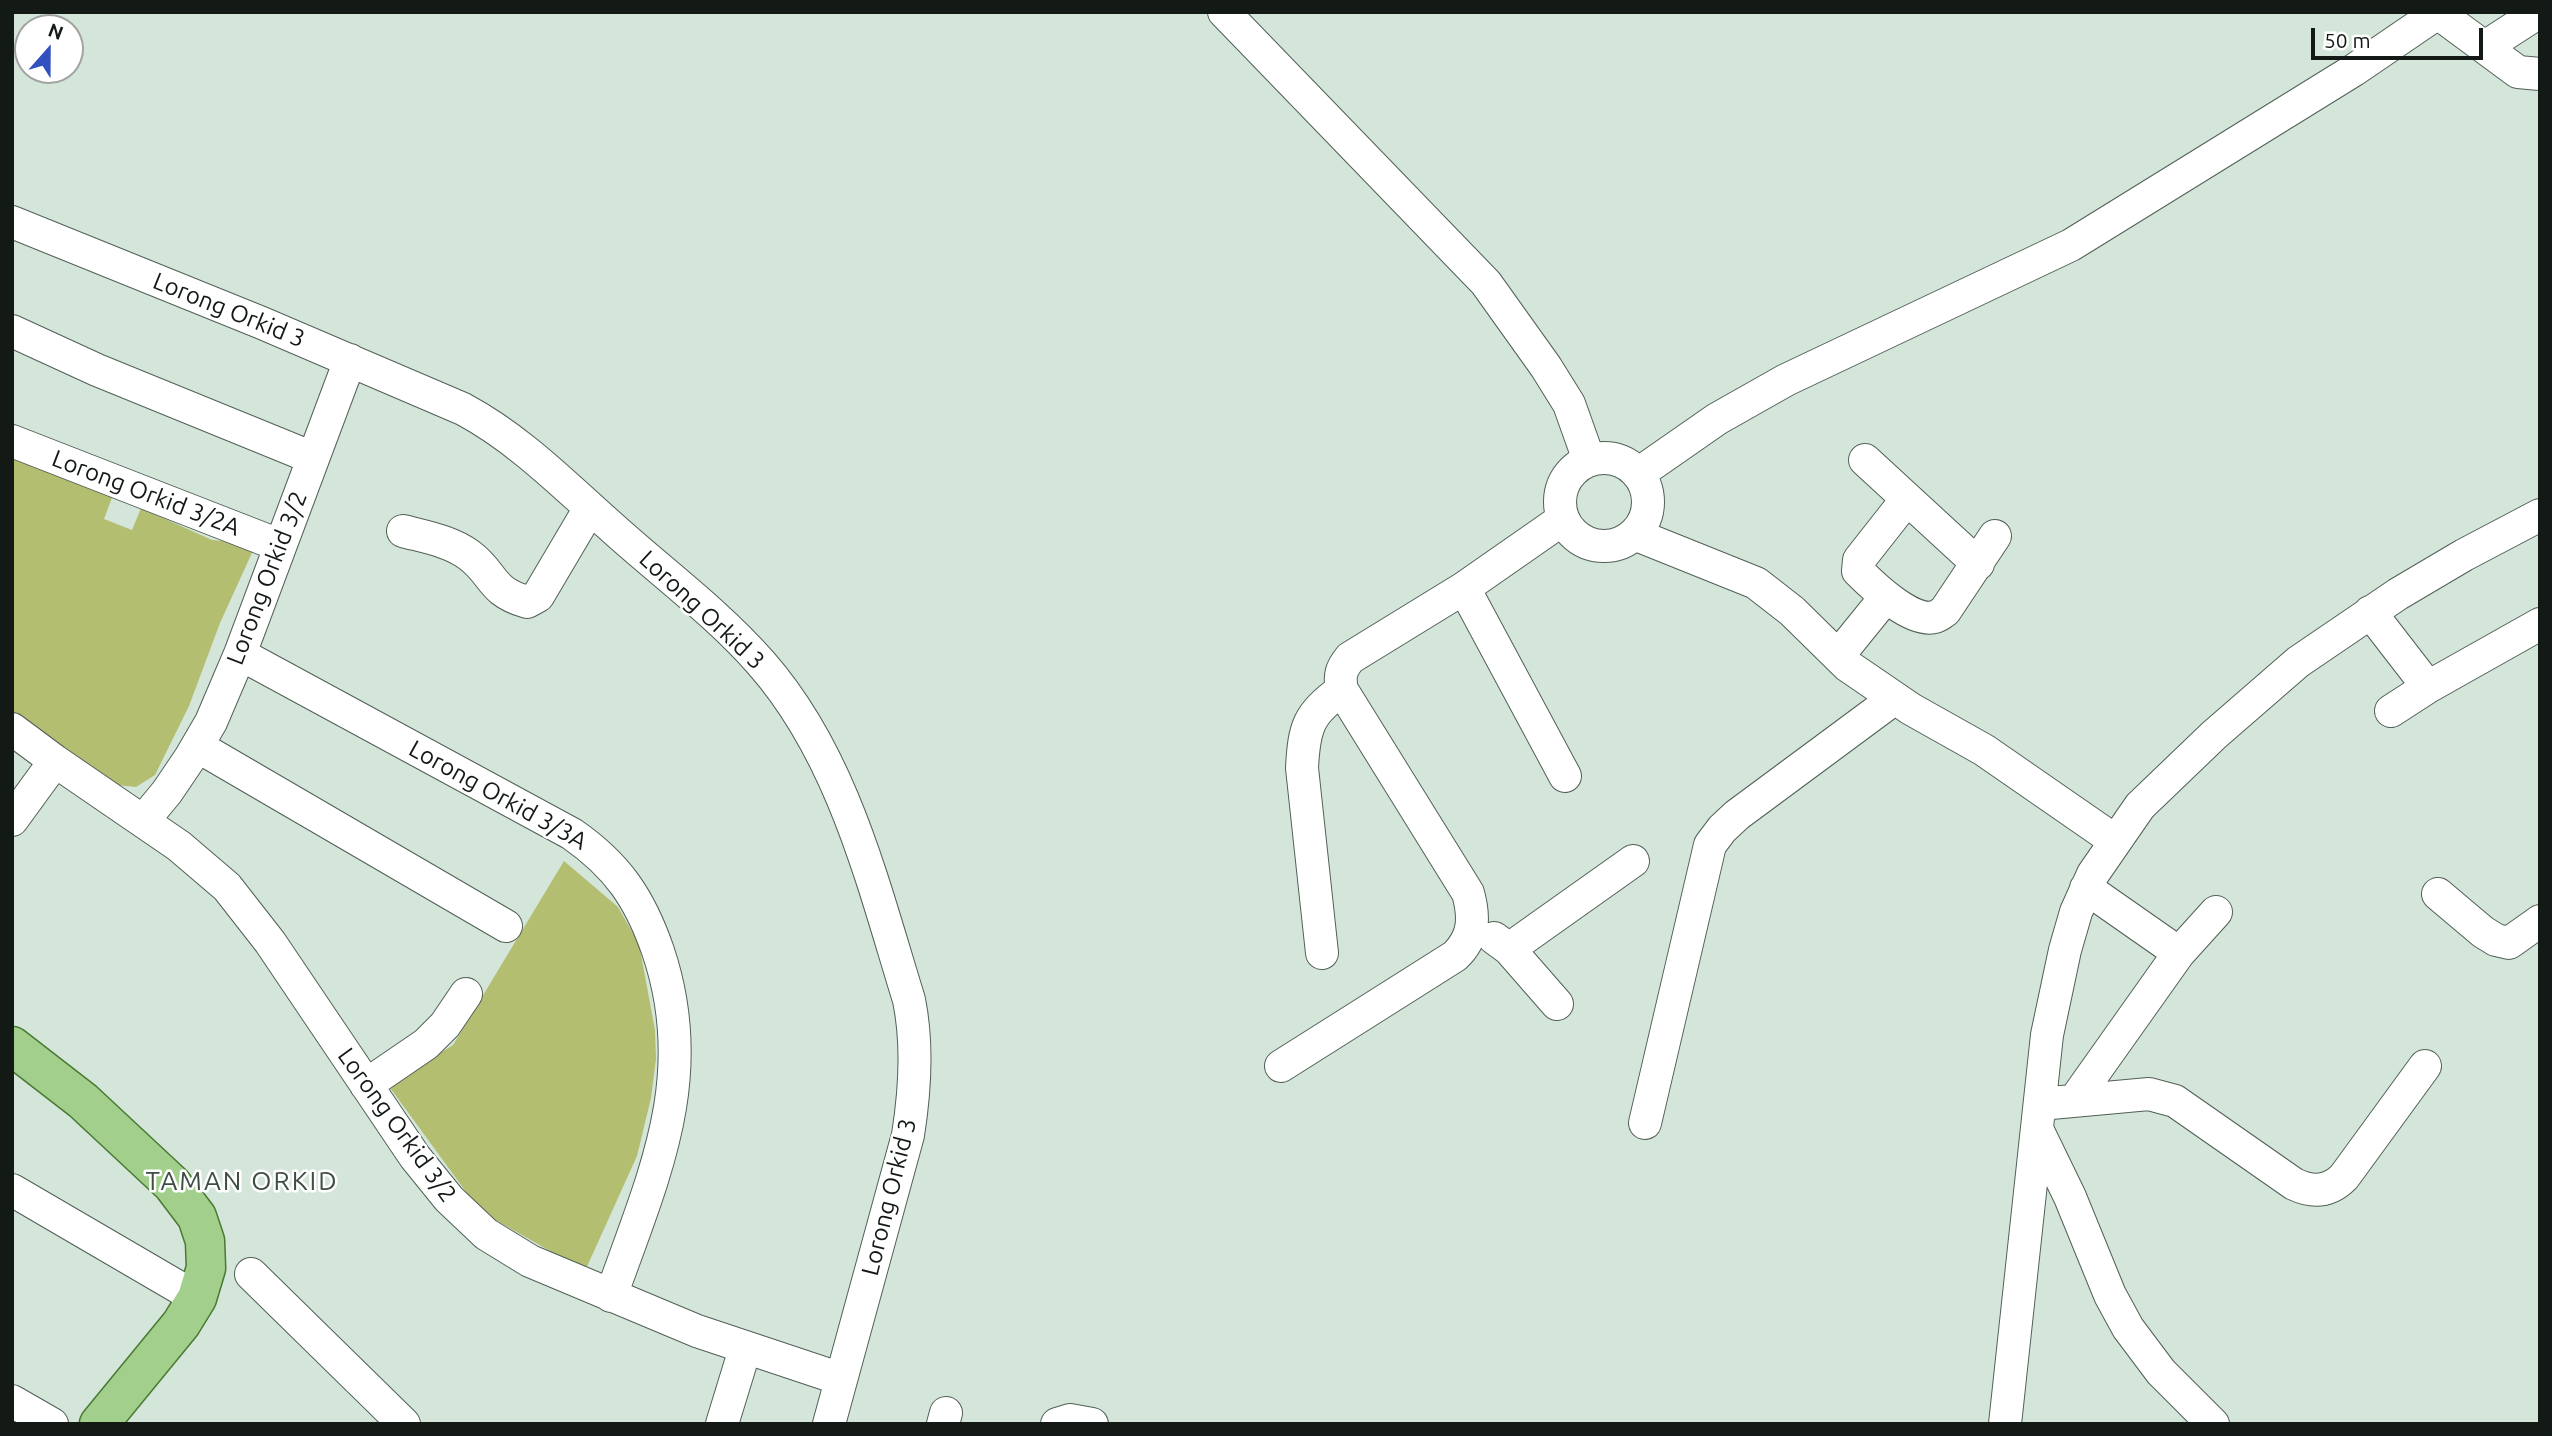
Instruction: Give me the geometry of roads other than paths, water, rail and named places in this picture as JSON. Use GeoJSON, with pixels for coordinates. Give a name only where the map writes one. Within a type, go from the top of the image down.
{"type":"FeatureCollection","features":[{"type":"Feature","properties":{"kind":"main road"},"geometry":{"type":"LineString","coordinates":[[12,1046],[83,1101],[172,1184],[197,1217],[205,1241],[206,1268],[197,1298],[181,1324],[99,1424]]}},
{"type":"Feature","properties":{"kind":"street"},"geometry":{"type":"LineString","coordinates":[[1224,12],[1486,283],[1569,404],[1590,460]]}},
{"type":"Feature","properties":{"kind":"street"},"geometry":{"type":"LineString","coordinates":[[1638,474],[1717,419],[1786,380],[2071,245],[2354,70],[2438,12],[2518,72],[2540,74]]}},
{"type":"Feature","properties":{"kind":"street"},"geometry":{"type":"LineString","coordinates":[[2485,47],[2539,12]]}},
{"type":"Feature","properties":{"kind":"street","name":"Lorong Orkid 3"},"geometry":{"type":"LineString","coordinates":[[12,222],[350,360],[463,409],[500,430],[739,640],[776,681],[801,718],[842,796],[909,1000],[914,1038],[913,1106],[908,1135],[829,1424]]}},
{"type":"Feature","properties":{"kind":"street"},"geometry":{"type":"LineString","coordinates":[[12,331],[97,370],[313,458]]}},
{"type":"Feature","properties":{"kind":"street","name":"Lorong Orkid 3/2"},"geometry":{"type":"LineString","coordinates":[[143,821],[167,792],[211,722],[240,654],[350,360]]}},
{"type":"Feature","properties":{"kind":"street","name":"Lorong Orkid 3/2A"},"geometry":{"type":"LineString","coordinates":[[12,441],[279,545]]}},
{"type":"Feature","properties":{"kind":"street"},"geometry":{"type":"LineString","coordinates":[[1590,460],[1617,460],[1638,474],[1646,488],[1648,505],[1644,521],[1634,534],[1609,546],[1595,545],[1576,535],[1563,519],[1560,505],[1564,484],[1577,467],[1590,460]]}},
{"type":"Feature","properties":{"kind":"street"},"geometry":{"type":"LineString","coordinates":[[1865,460],[1978,564]]}},
{"type":"Feature","properties":{"kind":"street"},"geometry":{"type":"LineString","coordinates":[[1907,499],[1859,560],[1858,571],[1885,598],[1922,617],[1936,617],[1945,611],[1995,536]]}},
{"type":"Feature","properties":{"kind":"street"},"geometry":{"type":"LineString","coordinates":[[402,531],[443,542],[469,554],[482,566],[495,585],[512,598],[527,602],[538,596],[590,508]]}},
{"type":"Feature","properties":{"kind":"street"},"geometry":{"type":"LineString","coordinates":[[2005,1424],[2047,1035],[2056,987],[2076,912],[2086,888],[2115,840],[2140,806],[2214,735],[2298,662],[2370,612],[2464,555],[2540,515]]}},
{"type":"Feature","properties":{"kind":"street"},"geometry":{"type":"LineString","coordinates":[[1281,1066],[1455,956],[1466,946],[1473,922],[1468,894],[1342,690],[1339,677],[1343,666],[1350,658],[1464,588],[1563,519]]}},
{"type":"Feature","properties":{"kind":"street"},"geometry":{"type":"LineString","coordinates":[[1634,534],[1756,583],[1792,611],[1849,666],[1895,698],[1984,751],[2115,840]]}},
{"type":"Feature","properties":{"kind":"street"},"geometry":{"type":"LineString","coordinates":[[1464,588],[1566,776]]}},
{"type":"Feature","properties":{"kind":"street"},"geometry":{"type":"LineString","coordinates":[[1838,656],[1885,598]]}},
{"type":"Feature","properties":{"kind":"street"},"geometry":{"type":"LineString","coordinates":[[2370,612],[2428,687]]}},
{"type":"Feature","properties":{"kind":"street"},"geometry":{"type":"LineString","coordinates":[[2391,711],[2540,624]]}},
{"type":"Feature","properties":{"kind":"street","name":"Lorong Orkid 3/3A"},"geometry":{"type":"LineString","coordinates":[[240,654],[572,834],[595,850],[634,896],[647,919],[669,983],[675,1025],[676,1060],[673,1094],[663,1143],[611,1296]]}},
{"type":"Feature","properties":{"kind":"street"},"geometry":{"type":"LineString","coordinates":[[1322,953],[1304,791],[1304,739],[1321,704],[1342,690]]}},
{"type":"Feature","properties":{"kind":"street"},"geometry":{"type":"LineString","coordinates":[[1645,1123],[1710,845],[1737,815],[1895,698]]}},
{"type":"Feature","properties":{"kind":"street","name":"Lorong Orkid 3/2"},"geometry":{"type":"LineString","coordinates":[[12,729],[143,821],[227,887],[248,911],[415,1157],[468,1218],[506,1248],[611,1296],[745,1349],[841,1379]]}},
{"type":"Feature","properties":{"kind":"street"},"geometry":{"type":"LineString","coordinates":[[197,746],[506,926]]}},
{"type":"Feature","properties":{"kind":"street"},"geometry":{"type":"LineString","coordinates":[[12,820],[55,761]]}},
{"type":"Feature","properties":{"kind":"street"},"geometry":{"type":"LineString","coordinates":[[1509,949],[1633,861]]}},
{"type":"Feature","properties":{"kind":"street"},"geometry":{"type":"LineString","coordinates":[[2086,888],[2179,953]]}},
{"type":"Feature","properties":{"kind":"street"},"geometry":{"type":"LineString","coordinates":[[2438,894],[2496,940],[2509,943],[2540,921]]}},
{"type":"Feature","properties":{"kind":"street"},"geometry":{"type":"LineString","coordinates":[[2074,1101],[2179,953],[2216,912]]}},
{"type":"Feature","properties":{"kind":"street"},"geometry":{"type":"LineString","coordinates":[[1473,922],[1509,949],[1557,1004]]}},
{"type":"Feature","properties":{"kind":"street"},"geometry":{"type":"LineString","coordinates":[[366,1085],[426,1044],[445,1025],[466,994]]}},
{"type":"Feature","properties":{"kind":"street"},"geometry":{"type":"LineString","coordinates":[[2038,1116],[2074,1101],[2149,1094],[2162,1096],[2175,1101],[2294,1184],[2315,1191],[2336,1185],[2344,1177],[2425,1066]]}},
{"type":"Feature","properties":{"kind":"street"},"geometry":{"type":"LineString","coordinates":[[2038,1116],[2110,1295],[2128,1328],[2161,1372],[2213,1424]]}},
{"type":"Feature","properties":{"kind":"street"},"geometry":{"type":"LineString","coordinates":[[12,1190],[197,1298]]}},
{"type":"Feature","properties":{"kind":"street"},"geometry":{"type":"LineString","coordinates":[[251,1274],[404,1424]]}},
{"type":"Feature","properties":{"kind":"street"},"geometry":{"type":"LineString","coordinates":[[722,1424],[745,1349]]}},
{"type":"Feature","properties":{"kind":"street"},"geometry":{"type":"LineString","coordinates":[[12,1401],[52,1424]]}},
{"type":"Feature","properties":{"kind":"street"},"geometry":{"type":"LineString","coordinates":[[1057,1424],[1070,1420],[1092,1424]]}},
{"type":"Feature","properties":{"kind":"district","name":"TAMAN ORKID"},"geometry":{"type":"Point","coordinates":[242,1181]}}]}
